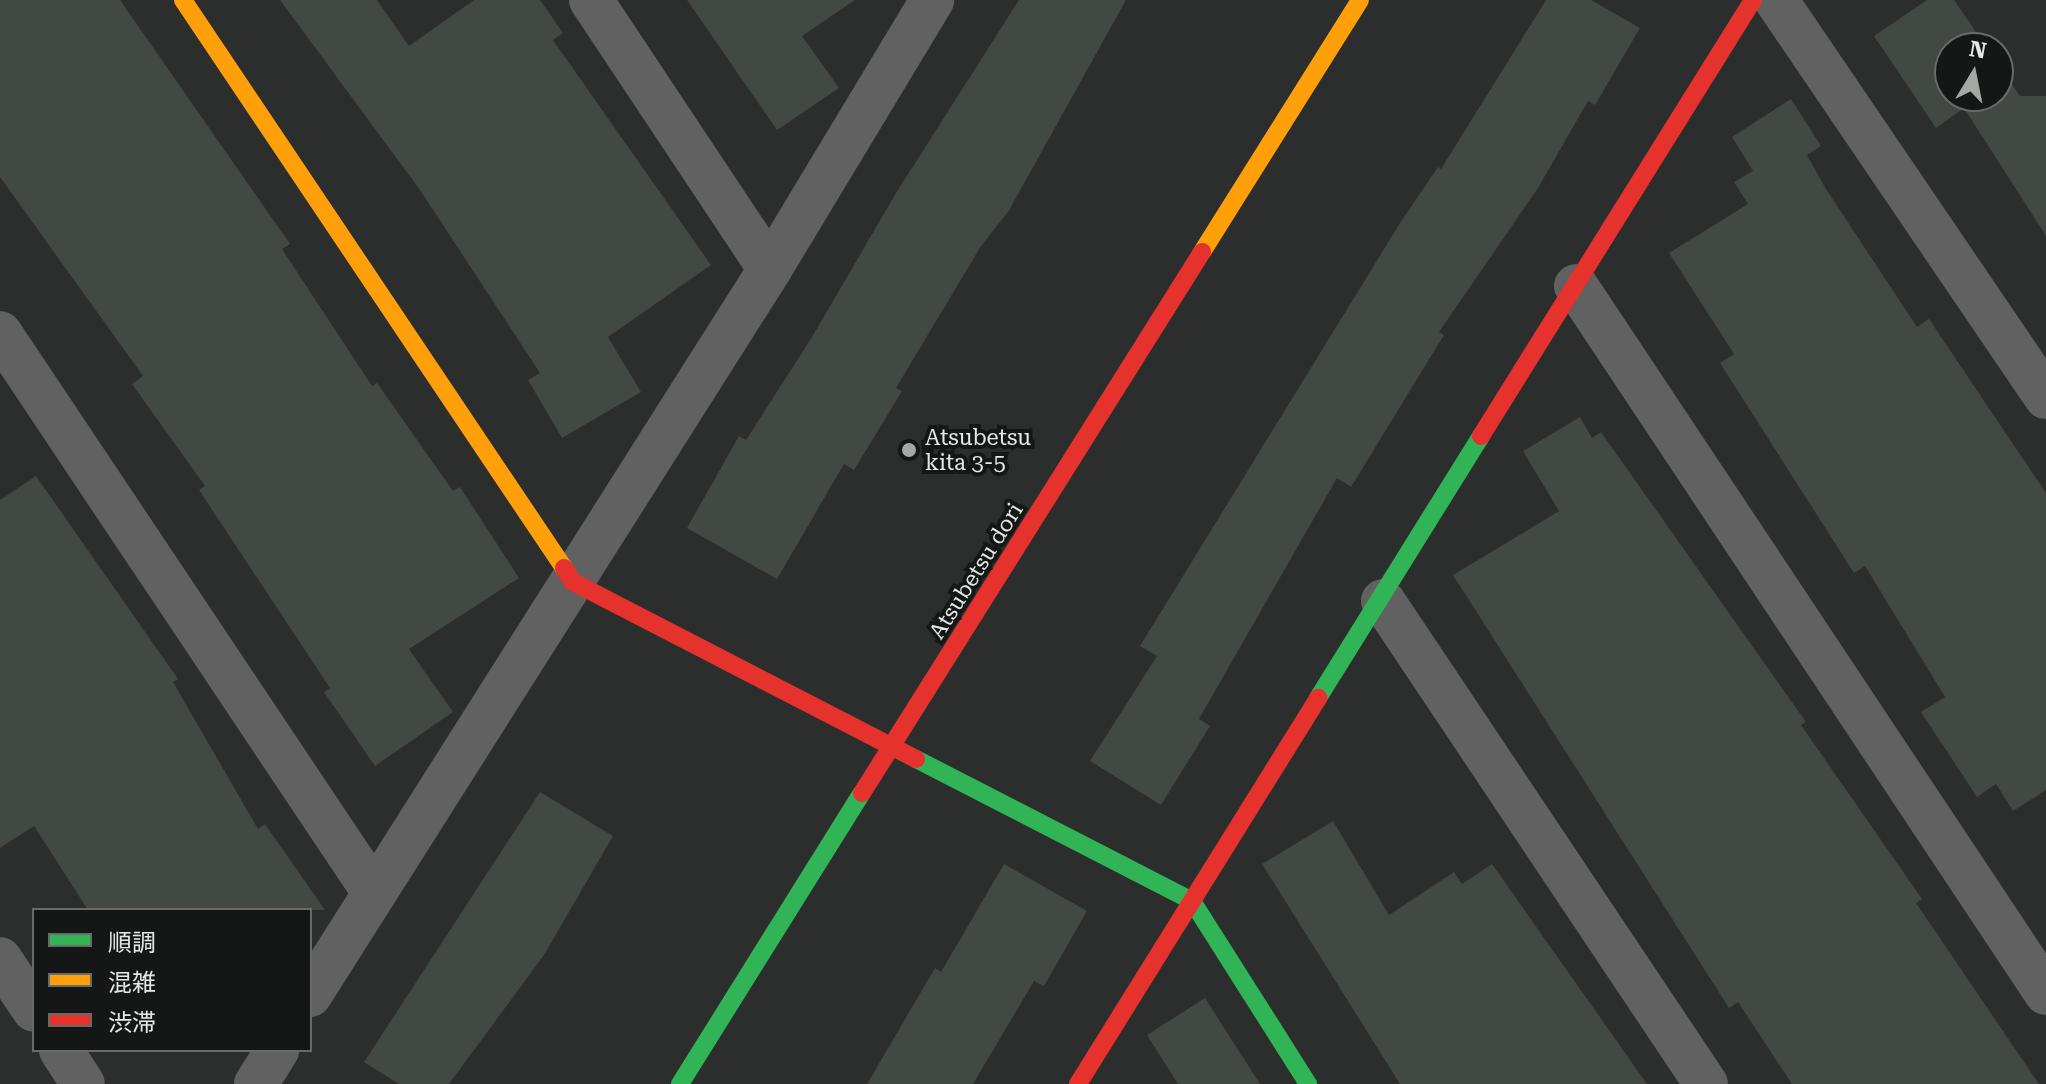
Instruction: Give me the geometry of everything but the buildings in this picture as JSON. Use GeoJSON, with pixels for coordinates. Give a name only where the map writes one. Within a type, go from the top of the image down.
{"type":"FeatureCollection","features":[{"type":"Feature","properties":{"kind":"street"},"geometry":{"type":"LineString","coordinates":[[183,0],[573,582],[1192,901],[1308,1084]]}},
{"type":"Feature","properties":{"kind":"street"},"geometry":{"type":"LineString","coordinates":[[591,0],[770,269]]}},
{"type":"Feature","properties":{"kind":"street"},"geometry":{"type":"LineString","coordinates":[[312,992],[770,269],[932,0]]}},
{"type":"Feature","properties":{"kind":"street","name":"Atsubetsu dori"},"geometry":{"type":"LineString","coordinates":[[680,1084],[894,749],[1360,0]]}},
{"type":"Feature","properties":{"kind":"street"},"geometry":{"type":"LineString","coordinates":[[1078,1084],[1383,601],[1753,0]]}},
{"type":"Feature","properties":{"kind":"street"},"geometry":{"type":"LineString","coordinates":[[1776,0],[2046,397]]}},
{"type":"Feature","properties":{"kind":"street"},"geometry":{"type":"LineString","coordinates":[[1576,286],[2046,993]]}},
{"type":"Feature","properties":{"kind":"street"},"geometry":{"type":"LineString","coordinates":[[0,333],[373,891]]}},
{"type":"Feature","properties":{"kind":"street"},"geometry":{"type":"LineString","coordinates":[[1383,601],[1706,1084]]}},
{"type":"Feature","properties":{"kind":"street"},"geometry":{"type":"LineString","coordinates":[[0,959],[32,1007]]}},
{"type":"Feature","properties":{"kind":"street"},"geometry":{"type":"LineString","coordinates":[[62,1052],[83,1084]]}},
{"type":"Feature","properties":{"kind":"street"},"geometry":{"type":"LineString","coordinates":[[256,1084],[276,1052]]}},
{"type":"Feature","properties":{"kind":"traffic: fast"},"geometry":{"type":"LineString","coordinates":[[1318,698],[1481,436]]}},
{"type":"Feature","properties":{"kind":"traffic: fast"},"geometry":{"type":"LineString","coordinates":[[916,759],[1192,901],[1308,1084]]}},
{"type":"Feature","properties":{"kind":"traffic: fast"},"geometry":{"type":"LineString","coordinates":[[680,1084],[862,793]]}},
{"type":"Feature","properties":{"kind":"traffic: slow"},"geometry":{"type":"LineString","coordinates":[[183,0],[564,568]]}},
{"type":"Feature","properties":{"kind":"traffic: slow"},"geometry":{"type":"LineString","coordinates":[[1202,252],[1360,0]]}},
{"type":"Feature","properties":{"kind":"traffic: jam"},"geometry":{"type":"LineString","coordinates":[[1481,436],[1753,0]]}},
{"type":"Feature","properties":{"kind":"traffic: jam"},"geometry":{"type":"LineString","coordinates":[[862,793],[1202,252]]}},
{"type":"Feature","properties":{"kind":"traffic: jam"},"geometry":{"type":"LineString","coordinates":[[564,568],[573,582],[916,759]]}},
{"type":"Feature","properties":{"kind":"traffic: jam"},"geometry":{"type":"LineString","coordinates":[[1078,1084],[1318,698]]}},
{"type":"Feature","properties":{"kind":"place","name":"Atsubetsu kita 3-5"},"geometry":{"type":"Point","coordinates":[909,450]}}]}
